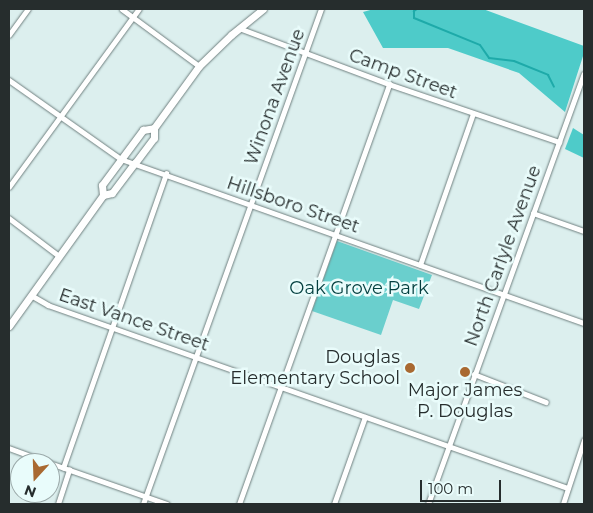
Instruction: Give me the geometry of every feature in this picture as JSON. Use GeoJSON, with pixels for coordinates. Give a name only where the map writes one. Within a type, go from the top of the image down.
{"type":"FeatureCollection","features":[{"type":"Feature","properties":{"kind":"main road"},"geometry":{"type":"LineString","coordinates":[[103,194],[112,193],[136,163],[154,138],[154,128],[199,66],[239,28],[263,9]]}},
{"type":"Feature","properties":{"kind":"main road"},"geometry":{"type":"LineString","coordinates":[[9,326],[103,194],[102,185],[121,159],[143,130],[154,128]]}},
{"type":"Feature","properties":{"kind":"street"},"geometry":{"type":"LineString","coordinates":[[9,36],[28,9]]}},
{"type":"Feature","properties":{"kind":"street"},"geometry":{"type":"LineString","coordinates":[[122,9],[199,66]]}},
{"type":"Feature","properties":{"kind":"street"},"geometry":{"type":"LineString","coordinates":[[9,187],[139,9]]}},
{"type":"Feature","properties":{"kind":"street","name":"Winona Avenue"},"geometry":{"type":"LineString","coordinates":[[143,504],[144,496],[197,356],[320,9]]}},
{"type":"Feature","properties":{"kind":"street","name":"Camp Street"},"geometry":{"type":"LineString","coordinates":[[239,28],[388,84],[559,142]]}},
{"type":"Feature","properties":{"kind":"street","name":"North Carlyle Avenue"},"geometry":{"type":"LineString","coordinates":[[428,504],[584,74]]}},
{"type":"Feature","properties":{"kind":"street","name":"Hillsboro Street"},"geometry":{"type":"LineString","coordinates":[[9,80],[121,159],[584,323]]}},
{"type":"Feature","properties":{"kind":"street"},"geometry":{"type":"LineString","coordinates":[[238,504],[388,84]]}},
{"type":"Feature","properties":{"kind":"street"},"geometry":{"type":"LineString","coordinates":[[420,265],[473,114]]}},
{"type":"Feature","properties":{"kind":"street"},"geometry":{"type":"LineString","coordinates":[[63,468],[166,174]]}},
{"type":"Feature","properties":{"kind":"street"},"geometry":{"type":"LineString","coordinates":[[533,213],[584,231]]}},
{"type":"Feature","properties":{"kind":"street"},"geometry":{"type":"LineString","coordinates":[[9,218],[59,256]]}},
{"type":"Feature","properties":{"kind":"street","name":"East Vance Street"},"geometry":{"type":"LineString","coordinates":[[31,295],[48,305],[568,488]]}},
{"type":"Feature","properties":{"kind":"street"},"geometry":{"type":"LineString","coordinates":[[474,374],[546,402]]}},
{"type":"Feature","properties":{"kind":"street"},"geometry":{"type":"LineString","coordinates":[[334,504],[365,417]]}},
{"type":"Feature","properties":{"kind":"street"},"geometry":{"type":"LineString","coordinates":[[563,504],[584,440]]}},
{"type":"Feature","properties":{"kind":"street"},"geometry":{"type":"LineString","coordinates":[[9,448],[23,453]]}},
{"type":"Feature","properties":{"kind":"street"},"geometry":{"type":"LineString","coordinates":[[60,467],[167,504]]}},
{"type":"Feature","properties":{"kind":"street"},"geometry":{"type":"LineString","coordinates":[[58,504],[69,470]]}},
{"type":"Feature","properties":{"kind":"green space","name":"Oak Grove Park"},"geometry":{"type":"Polygon","coordinates":[[[337,241],[432,275],[419,309],[393,300],[381,335],[312,311],[337,241]]]}},
{"type":"Feature","properties":{"kind":"shaded area"},"geometry":{"type":"Polygon","coordinates":[[[374,9],[483,9],[584,46],[584,53],[565,112],[519,73],[448,48],[383,48],[363,12],[374,9]]]}},
{"type":"Feature","properties":{"kind":"shaded area"},"geometry":{"type":"Polygon","coordinates":[[[573,128],[584,135],[584,158],[565,149],[573,128]]]}},
{"type":"Feature","properties":{"kind":"waterway"},"geometry":{"type":"LineString","coordinates":[[417,9],[414,11],[414,18],[480,45],[489,58],[514,61],[548,75],[554,87]]}},
{"type":"Feature","properties":{"kind":"place","name":"Douglas Elementary School"},"geometry":{"type":"Point","coordinates":[410,368]}},
{"type":"Feature","properties":{"kind":"place","name":"Major James P. Douglas"},"geometry":{"type":"Point","coordinates":[465,372]}}]}
